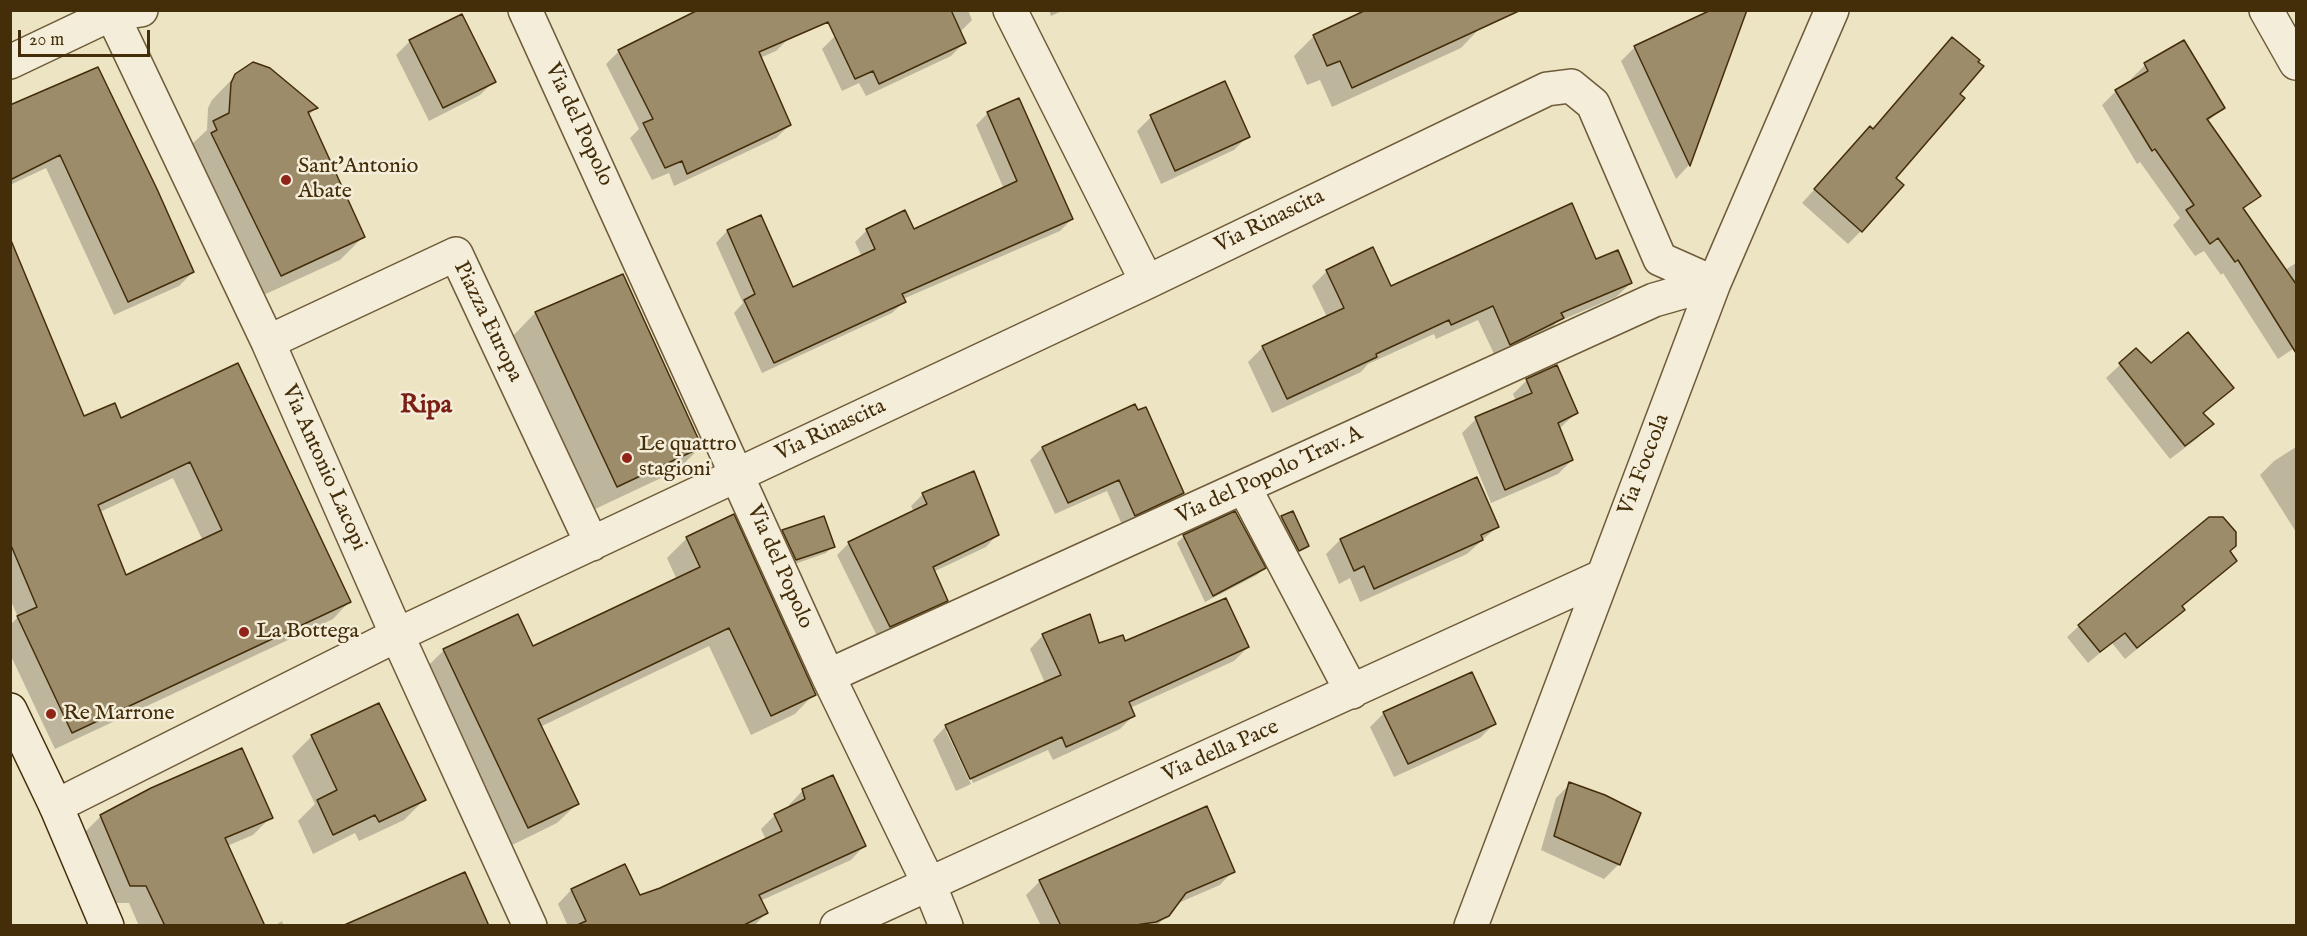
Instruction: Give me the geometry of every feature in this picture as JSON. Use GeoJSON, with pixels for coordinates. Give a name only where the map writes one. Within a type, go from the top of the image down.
{"type":"FeatureCollection","features":[{"type":"Feature","properties":{"kind":"street","name":"Via del Popolo"},"geometry":{"type":"LineString","coordinates":[[525,10],[828,676],[929,884],[946,926]]}},
{"type":"Feature","properties":{"kind":"street"},"geometry":{"type":"LineString","coordinates":[[1010,10],[1147,282]]}},
{"type":"Feature","properties":{"kind":"street","name":"Via Foccola"},"geometry":{"type":"LineString","coordinates":[[1471,926],[1714,284],[1832,10]]}},
{"type":"Feature","properties":{"kind":"street"},"geometry":{"type":"LineString","coordinates":[[2266,10],[2296,63]]}},
{"type":"Feature","properties":{"kind":"street"},"geometry":{"type":"LineString","coordinates":[[10,62],[120,12]]}},
{"type":"Feature","properties":{"kind":"street","name":"Via Antonio Lacopi"},"geometry":{"type":"LineString","coordinates":[[120,12],[397,635],[530,926]]}},
{"type":"Feature","properties":{"kind":"street","name":"Via Rinascita"},"geometry":{"type":"LineString","coordinates":[[56,806],[397,635],[1147,282],[1547,89],[1571,86],[1593,104],[1660,260],[1714,284]]}},
{"type":"Feature","properties":{"kind":"street","name":"Piazza Europa"},"geometry":{"type":"LineString","coordinates":[[268,342],[456,254],[592,544]]}},
{"type":"Feature","properties":{"kind":"street","name":"Via del Popolo Trav. A"},"geometry":{"type":"LineString","coordinates":[[828,676],[1654,300],[1714,284]]}},
{"type":"Feature","properties":{"kind":"street"},"geometry":{"type":"LineString","coordinates":[[1244,488],[1352,692]]}},
{"type":"Feature","properties":{"kind":"street","name":"Via della Pace"},"geometry":{"type":"LineString","coordinates":[[837,926],[1603,576]]}},
{"type":"Feature","properties":{"kind":"street"},"geometry":{"type":"LineString","coordinates":[[10,710],[56,806],[107,926]]}},
{"type":"Feature","properties":{"kind":"building"},"geometry":{"type":"Polygon","coordinates":[[[698,10],[951,10],[966,43],[879,84],[873,71],[855,79],[828,22],[759,52],[791,125],[687,174],[682,161],[665,168],[643,123],[653,119],[618,50],[698,10]]]}},
{"type":"Feature","properties":{"kind":"building"},"geometry":{"type":"Polygon","coordinates":[[[1366,10],[1521,10],[1352,88],[1340,61],[1327,66],[1313,35],[1366,10]]]}},
{"type":"Feature","properties":{"kind":"building"},"geometry":{"type":"Polygon","coordinates":[[[1711,10],[1747,10],[1690,166],[1634,46],[1711,10]]]}},
{"type":"Feature","properties":{"kind":"building"},"geometry":{"type":"Polygon","coordinates":[[[462,14],[496,82],[443,108],[409,40],[462,14]]]}},
{"type":"Feature","properties":{"kind":"building"},"geometry":{"type":"Polygon","coordinates":[[[1952,37],[1984,66],[1960,94],[1965,98],[1896,178],[1904,185],[1862,232],[1814,189],[1870,126],[1873,129],[1952,37]]]}},
{"type":"Feature","properties":{"kind":"building"},"geometry":{"type":"Polygon","coordinates":[[[2184,40],[2225,108],[2207,119],[2261,196],[2243,208],[2296,284],[2296,353],[2238,260],[2235,262],[2218,238],[2210,244],[2186,210],[2194,205],[2155,149],[2152,151],[2115,90],[2148,71],[2144,63],[2184,40]]]}},
{"type":"Feature","properties":{"kind":"building","name":"Sant'Antonio Abate"},"geometry":{"type":"Polygon","coordinates":[[[253,62],[270,68],[318,108],[308,112],[365,237],[281,276],[211,133],[217,130],[213,121],[229,113],[231,83],[235,74],[253,62]]]}},
{"type":"Feature","properties":{"kind":"building"},"geometry":{"type":"Polygon","coordinates":[[[98,67],[194,272],[128,302],[60,155],[10,180],[10,105],[98,67]]]}},
{"type":"Feature","properties":{"kind":"building"},"geometry":{"type":"Polygon","coordinates":[[[1225,81],[1250,137],[1175,171],[1150,115],[1225,81]]]}},
{"type":"Feature","properties":{"kind":"building"},"geometry":{"type":"Polygon","coordinates":[[[1019,98],[1073,219],[902,294],[906,302],[774,363],[744,300],[755,294],[727,230],[761,215],[793,287],[875,249],[866,229],[905,210],[914,229],[1017,181],[987,112],[1019,98]]]}},
{"type":"Feature","properties":{"kind":"building"},"geometry":{"type":"Polygon","coordinates":[[[1572,203],[1596,259],[1618,250],[1632,283],[1561,313],[1564,318],[1510,345],[1493,306],[1451,325],[1449,320],[1287,399],[1262,346],[1344,308],[1326,270],[1373,247],[1391,286],[1572,203]]]}},
{"type":"Feature","properties":{"kind":"building"},"geometry":{"type":"Polygon","coordinates":[[[10,238],[84,416],[115,403],[121,418],[238,363],[351,602],[72,733],[17,616],[37,607],[10,543],[10,238]],[[190,462],[98,505],[126,575],[222,530],[190,462]]]}},
{"type":"Feature","properties":{"kind":"building"},"geometry":{"type":"Polygon","coordinates":[[[623,274],[702,447],[617,487],[535,312],[623,274]]]}},
{"type":"Feature","properties":{"kind":"building"},"geometry":{"type":"Polygon","coordinates":[[[2188,332],[2234,388],[2203,413],[2214,424],[2185,446],[2119,363],[2136,348],[2151,363],[2188,332]]]}},
{"type":"Feature","properties":{"kind":"building"},"geometry":{"type":"Polygon","coordinates":[[[1557,365],[1578,413],[1558,423],[1573,460],[1505,490],[1475,417],[1532,393],[1526,379],[1557,365]]]}},
{"type":"Feature","properties":{"kind":"building"},"geometry":{"type":"Polygon","coordinates":[[[1135,404],[1138,410],[1146,407],[1184,493],[1135,516],[1119,480],[1068,503],[1042,447],[1135,404]]]}},
{"type":"Feature","properties":{"kind":"building"},"geometry":{"type":"Polygon","coordinates":[[[974,471],[999,535],[933,567],[948,601],[890,627],[848,542],[927,504],[922,493],[974,471]]]}},
{"type":"Feature","properties":{"kind":"building"},"geometry":{"type":"Polygon","coordinates":[[[1477,477],[1499,527],[1481,535],[1483,540],[1374,589],[1364,566],[1354,571],[1340,539],[1477,477]]]}},
{"type":"Feature","properties":{"kind":"building"},"geometry":{"type":"Polygon","coordinates":[[[1235,511],[1266,568],[1213,596],[1183,535],[1235,511]]]}},
{"type":"Feature","properties":{"kind":"building"},"geometry":{"type":"Polygon","coordinates":[[[1293,511],[1309,546],[1299,551],[1281,516],[1293,511]]]}},
{"type":"Feature","properties":{"kind":"building"},"geometry":{"type":"Polygon","coordinates":[[[734,514],[816,695],[771,716],[729,628],[538,719],[579,804],[528,828],[443,649],[518,614],[533,646],[700,567],[686,537],[734,514]]]}},
{"type":"Feature","properties":{"kind":"building"},"geometry":{"type":"Polygon","coordinates":[[[824,516],[835,547],[796,560],[782,530],[824,516]]]}},
{"type":"Feature","properties":{"kind":"building"},"geometry":{"type":"Polygon","coordinates":[[[2209,517],[2223,517],[2236,532],[2236,546],[2230,551],[2237,561],[2182,606],[2185,610],[2137,648],[2125,633],[2100,652],[2078,625],[2209,517]]]}},
{"type":"Feature","properties":{"kind":"building"},"geometry":{"type":"Polygon","coordinates":[[[1226,598],[1249,647],[1129,702],[1135,716],[1066,747],[1062,737],[970,779],[945,725],[1061,675],[1042,634],[1090,614],[1099,643],[1123,635],[1125,641],[1226,598]]]}},
{"type":"Feature","properties":{"kind":"building"},"geometry":{"type":"Polygon","coordinates":[[[1472,672],[1496,724],[1408,764],[1383,712],[1472,672]]]}},
{"type":"Feature","properties":{"kind":"building"},"geometry":{"type":"Polygon","coordinates":[[[379,703],[426,800],[379,822],[375,815],[333,835],[317,800],[337,790],[311,735],[379,703]]]}},
{"type":"Feature","properties":{"kind":"building"},"geometry":{"type":"Polygon","coordinates":[[[242,748],[273,818],[225,838],[265,926],[165,926],[146,886],[130,886],[100,815],[151,788],[242,748]]]}},
{"type":"Feature","properties":{"kind":"building"},"geometry":{"type":"Polygon","coordinates":[[[833,775],[866,846],[759,895],[768,913],[742,926],[575,926],[586,921],[571,889],[625,864],[640,895],[660,888],[782,831],[774,814],[805,799],[802,789],[833,775]]]}},
{"type":"Feature","properties":{"kind":"building"},"geometry":{"type":"Polygon","coordinates":[[[1569,782],[1605,795],[1641,813],[1620,865],[1554,836],[1569,782]]]}},
{"type":"Feature","properties":{"kind":"building"},"geometry":{"type":"Polygon","coordinates":[[[1207,806],[1235,872],[1186,893],[1169,916],[1156,922],[1129,926],[1061,926],[1039,880],[1207,806]]]}},
{"type":"Feature","properties":{"kind":"building"},"geometry":{"type":"Polygon","coordinates":[[[465,872],[489,926],[342,926],[465,872]]]}},
{"type":"Feature","properties":{"kind":"place","name":"Sant'Antonio Abate"},"geometry":{"type":"Point","coordinates":[286,180]}},
{"type":"Feature","properties":{"kind":"place","name":"Le quattro stagioni"},"geometry":{"type":"Point","coordinates":[627,458]}},
{"type":"Feature","properties":{"kind":"place","name":"La Bottega"},"geometry":{"type":"Point","coordinates":[244,632]}},
{"type":"Feature","properties":{"kind":"place","name":"Re Marrone"},"geometry":{"type":"Point","coordinates":[51,714]}},
{"type":"Feature","properties":{"kind":"district","name":"Ripa"},"geometry":{"type":"Point","coordinates":[426,407]}}]}
